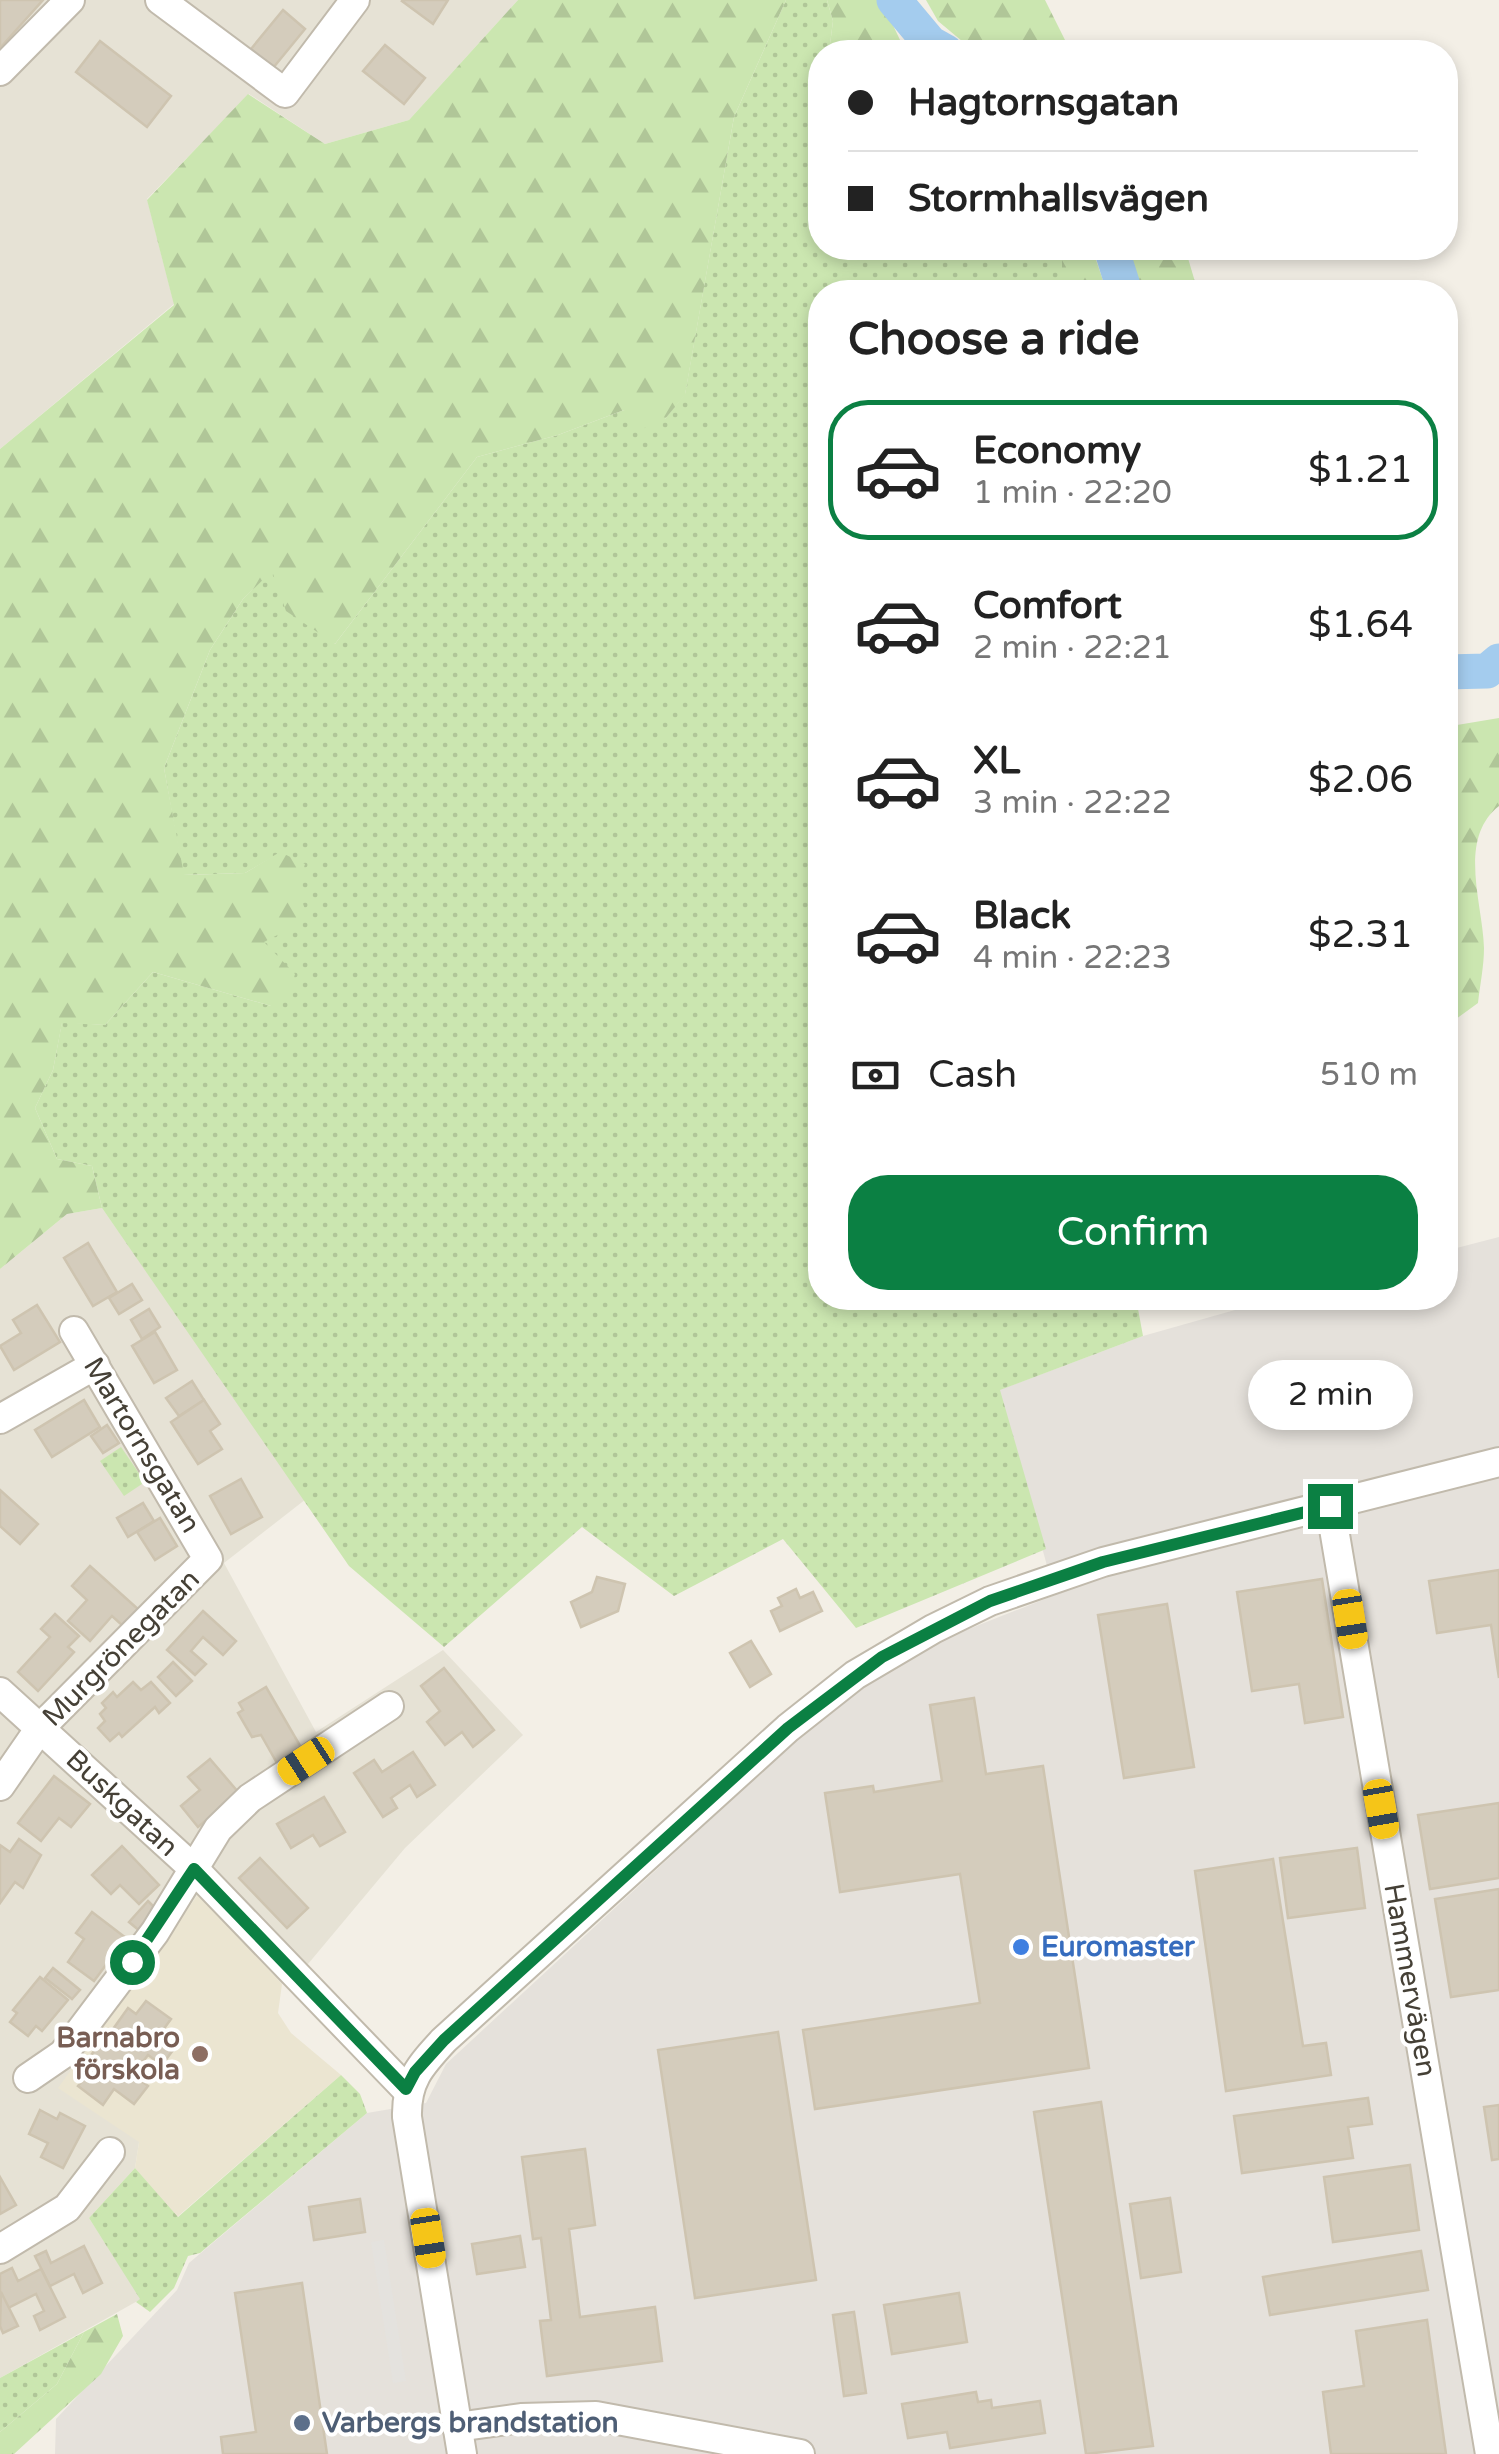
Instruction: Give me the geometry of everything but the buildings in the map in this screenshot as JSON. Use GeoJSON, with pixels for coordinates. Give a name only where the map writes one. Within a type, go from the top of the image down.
{"type":"FeatureCollection","features":[{"type":"Feature","properties":{"kind":"street"},"geometry":{"type":"LineString","coordinates":[[0,71],[70,0]]}},
{"type":"Feature","properties":{"kind":"street"},"geometry":{"type":"LineString","coordinates":[[160,0],[285,93],[355,0]]}},
{"type":"Feature","properties":{"kind":"street","name":"Martornsgatan"},"geometry":{"type":"LineString","coordinates":[[74,1332],[208,1559]]}},
{"type":"Feature","properties":{"kind":"street"},"geometry":{"type":"LineString","coordinates":[[0,1419],[95,1364]]}},
{"type":"Feature","properties":{"kind":"street"},"geometry":{"type":"LineString","coordinates":[[800,2454],[596,2416],[521,2418],[459,2440],[407,2117],[406,2089],[415,2072],[444,2040],[788,1728],[882,1657],[990,1601],[1084,1568],[1499,1462]]}},
{"type":"Feature","properties":{"kind":"street","name":"Hammervägen"},"geometry":{"type":"LineString","coordinates":[[1330,1506],[1490,2454]]}},
{"type":"Feature","properties":{"kind":"street","name":"Murgrönegatan"},"geometry":{"type":"LineString","coordinates":[[0,1786],[40,1728],[208,1559]]}},
{"type":"Feature","properties":{"kind":"street","name":"Buskgatan"},"geometry":{"type":"LineString","coordinates":[[0,1692],[194,1869],[406,2089]]}},
{"type":"Feature","properties":{"kind":"street"},"geometry":{"type":"LineString","coordinates":[[28,2078],[63,2054],[154,1932],[218,1829],[250,1798],[389,1706]]}},
{"type":"Feature","properties":{"kind":"street"},"geometry":{"type":"LineString","coordinates":[[0,2249],[67,2208],[110,2152]]}},
{"type":"Feature","properties":{"kind":"shaded area"},"geometry":{"type":"Polygon","coordinates":[[[0,0],[518,0],[409,120],[325,144],[249,94],[147,199],[174,304],[0,449],[0,0]]]}},
{"type":"Feature","properties":{"kind":"shaded area"},"geometry":{"type":"Polygon","coordinates":[[[102,1208],[306,1499],[224,1563],[316,1732],[443,1650],[523,1735],[405,1848],[308,1964],[282,1984],[198,1894],[134,1986],[139,2142],[135,2168],[89,2218],[141,2299],[0,2378],[0,1269],[67,1214],[102,1208]]]}},
{"type":"Feature","properties":{"kind":"shaded area"},"geometry":{"type":"Polygon","coordinates":[[[1499,1237],[1499,2454],[55,2454],[56,2419],[177,2290],[189,2263],[367,2113],[426,2103],[446,2064],[814,1724],[877,1676],[931,1644],[1055,1595],[999,1390],[1143,1336],[1235,1310],[1458,1310],[1458,1248],[1499,1237]]]}},
{"type":"Feature","properties":{"kind":"shaded area","name":"Barnabro förskola"},"geometry":{"type":"Polygon","coordinates":[[[199,1893],[282,1984],[278,2013],[291,2033],[341,2075],[177,2217],[135,2168],[139,2142],[58,2088],[199,1893]]]}},
{"type":"Feature","properties":{"kind":"shaded area"},"geometry":{"type":"Polygon","coordinates":[[[384,2240],[406,2381],[393,2383],[371,2242],[384,2240]]]}},
{"type":"Feature","properties":{"kind":"green space"},"geometry":{"type":"Polygon","coordinates":[[[518,0],[786,0],[734,117],[685,395],[665,419],[640,430],[624,410],[558,435],[477,457],[335,644],[286,611],[272,571],[243,599],[210,650],[164,768],[184,875],[245,873],[280,852],[305,864],[298,888],[308,919],[264,942],[295,974],[288,999],[271,1006],[153,972],[105,1025],[62,1023],[53,1070],[35,1108],[57,1159],[92,1166],[102,1208],[67,1214],[0,1269],[0,449],[174,305],[147,200],[248,94],[325,144],[409,120],[518,0]]]}},
{"type":"Feature","properties":{"kind":"green space"},"geometry":{"type":"Polygon","coordinates":[[[786,0],[827,0],[833,21],[831,40],[808,40],[808,260],[1062,260],[1062,280],[808,280],[808,1310],[1138,1310],[1143,1336],[1000,1390],[1046,1549],[856,1628],[783,1539],[674,1596],[582,1527],[444,1647],[349,1566],[102,1208],[92,1166],[57,1159],[35,1108],[53,1070],[62,1022],[105,1025],[153,972],[271,1006],[264,942],[280,853],[245,873],[183,875],[164,768],[210,650],[243,599],[272,570],[335,644],[477,457],[558,435],[624,410],[665,419],[685,394],[734,117],[786,0]]]}},
{"type":"Feature","properties":{"kind":"green space"},"geometry":{"type":"Polygon","coordinates":[[[827,0],[881,0],[900,40],[831,40],[833,21],[827,0]]]}},
{"type":"Feature","properties":{"kind":"green space"},"geometry":{"type":"Polygon","coordinates":[[[926,0],[1045,0],[1065,40],[961,40],[938,21],[926,0]]]}},
{"type":"Feature","properties":{"kind":"green space"},"geometry":{"type":"Polygon","coordinates":[[[1062,260],[1096,260],[1103,280],[1062,280],[1062,260]]]}},
{"type":"Feature","properties":{"kind":"green space"},"geometry":{"type":"Polygon","coordinates":[[[1130,260],[1189,260],[1194,280],[1138,280],[1130,260]]]}},
{"type":"Feature","properties":{"kind":"green space"},"geometry":{"type":"Polygon","coordinates":[[[1499,718],[1499,806],[1486,820],[1476,854],[1483,969],[1478,1003],[1458,1018],[1458,725],[1499,718]]]}},
{"type":"Feature","properties":{"kind":"green space"},"geometry":{"type":"Polygon","coordinates":[[[121,1447],[145,1482],[124,1496],[100,1461],[121,1447]]]}},
{"type":"Feature","properties":{"kind":"green space"},"geometry":{"type":"Polygon","coordinates":[[[341,2075],[360,2094],[367,2113],[200,2253],[188,2256],[174,2288],[150,2312],[136,2302],[140,2299],[89,2218],[135,2168],[178,2217],[341,2075]]]}},
{"type":"Feature","properties":{"kind":"green space"},"geometry":{"type":"Polygon","coordinates":[[[117,2314],[123,2336],[101,2374],[14,2454],[0,2454],[0,2432],[57,2384],[84,2332],[117,2314]]]}},
{"type":"Feature","properties":{"kind":"green space"},"geometry":{"type":"Polygon","coordinates":[[[84,2332],[57,2384],[0,2432],[0,2378],[84,2332]]]}},
{"type":"Feature","properties":{"kind":"waterway"},"geometry":{"type":"LineString","coordinates":[[894,0],[927,40]]}},
{"type":"Feature","properties":{"kind":"waterway"},"geometry":{"type":"LineString","coordinates":[[1115,260],[1121,280]]}},
{"type":"Feature","properties":{"kind":"waterway"},"geometry":{"type":"LineString","coordinates":[[1458,672],[1487,671],[1499,661]]}},
{"type":"Feature","properties":{"kind":"place","name":"Euromaster"},"geometry":{"type":"Point","coordinates":[1021,1947]}},
{"type":"Feature","properties":{"kind":"place","name":"Barnabro förskola"},"geometry":{"type":"Point","coordinates":[200,2054]}},
{"type":"Feature","properties":{"kind":"place","name":"Varbergs brandstation"},"geometry":{"type":"Point","coordinates":[302,2423]}},
{"type":"Feature","properties":{"kind":"route"},"geometry":{"type":"LineString","coordinates":[[132,1962],[194,1869],[406,2089],[415,2072],[444,2040],[788,1728],[882,1657],[990,1601],[1103,1562],[1330,1506]]}}]}
